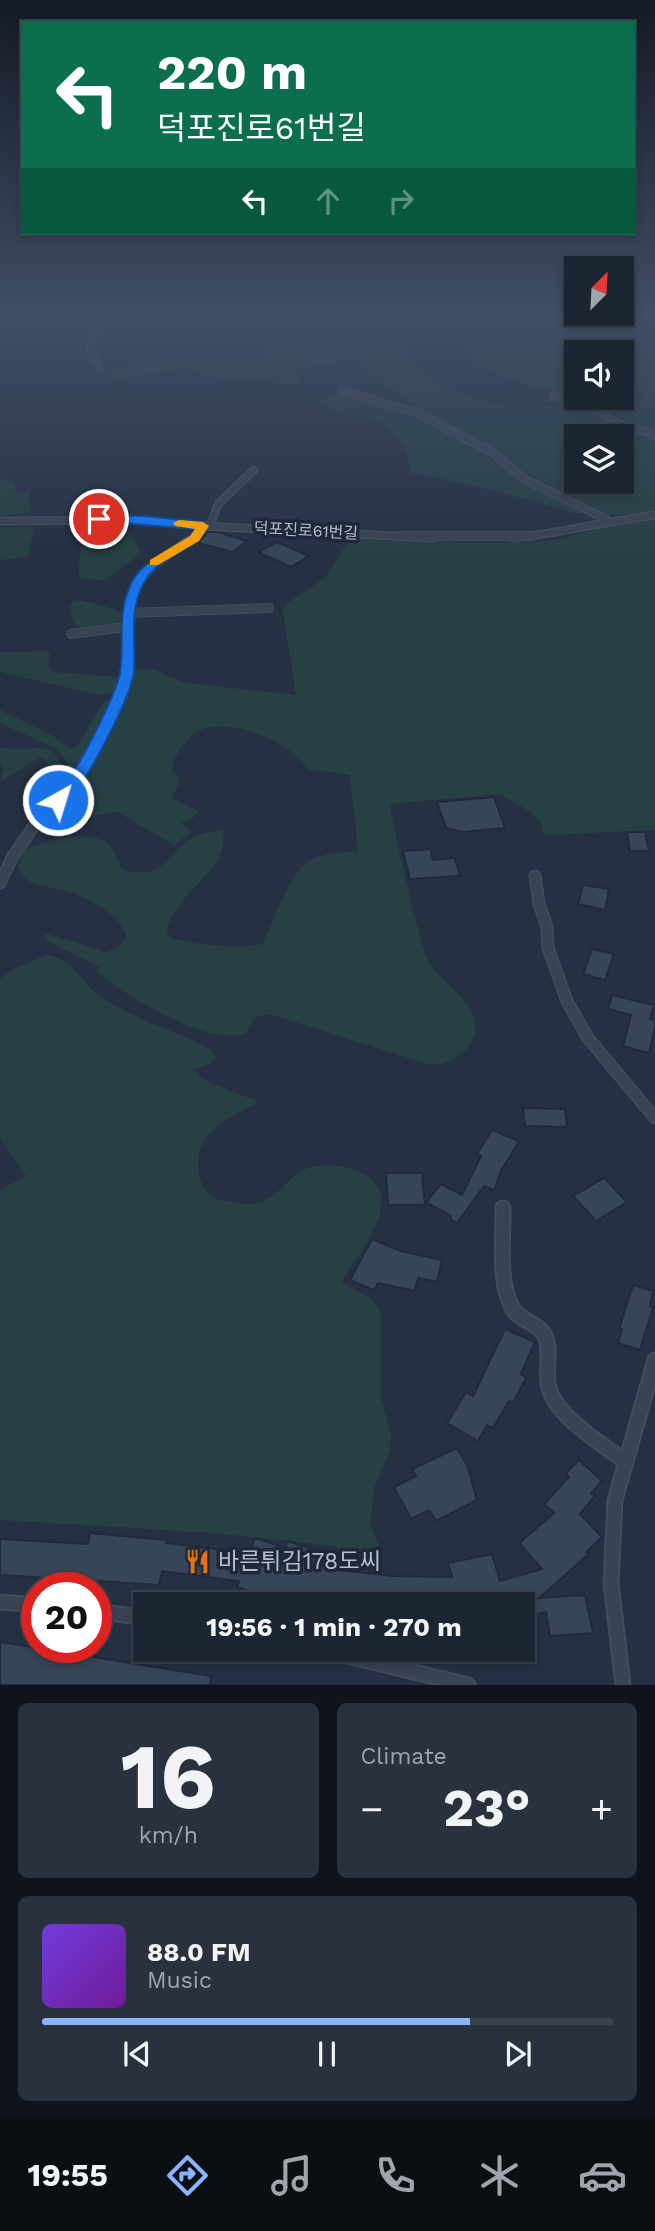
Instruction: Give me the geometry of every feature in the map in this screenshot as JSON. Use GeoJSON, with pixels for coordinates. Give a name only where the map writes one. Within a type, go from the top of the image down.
{"type":"FeatureCollection","features":[{"type":"Feature","properties":{"kind":"lane"},"geometry":{"type":"LineString","coordinates":[[361,397],[417,413],[493,453],[524,480],[610,521]]}},
{"type":"Feature","properties":{"kind":"lane"},"geometry":{"type":"LineString","coordinates":[[553,397],[585,403],[620,424],[655,435]]}},
{"type":"Feature","properties":{"kind":"lane"},"geometry":{"type":"LineString","coordinates":[[0,883],[16,851],[32,829],[78,777],[121,692],[127,673],[127,613],[133,591],[143,573],[207,526],[219,503],[254,470]]}},
{"type":"Feature","properties":{"kind":"lane","name":"덕포진로61번길"},"geometry":{"type":"LineString","coordinates":[[0,521],[144,520],[434,538],[512,538],[569,532],[610,521],[655,515]]}},
{"type":"Feature","properties":{"kind":"lane"},"geometry":{"type":"LineString","coordinates":[[127,613],[269,608]]}},
{"type":"Feature","properties":{"kind":"lane"},"geometry":{"type":"LineString","coordinates":[[71,634],[127,627]]}},
{"type":"Feature","properties":{"kind":"lane"},"geometry":{"type":"LineString","coordinates":[[536,876],[539,904],[547,927],[548,948],[567,1000],[589,1038],[655,1118]]}},
{"type":"Feature","properties":{"kind":"lane"},"geometry":{"type":"LineString","coordinates":[[503,1208],[507,1294],[515,1312],[541,1330],[547,1340],[549,1392],[565,1413],[626,1462]]}},
{"type":"Feature","properties":{"kind":"lane"},"geometry":{"type":"LineString","coordinates":[[623,1685],[611,1583],[615,1500],[655,1360]]}},
{"type":"Feature","properties":{"kind":"lane"},"geometry":{"type":"LineString","coordinates":[[0,1602],[21,1604]]}},
{"type":"Feature","properties":{"kind":"lane"},"geometry":{"type":"LineString","coordinates":[[112,1613],[133,1616]]}},
{"type":"Feature","properties":{"kind":"lane"},"geometry":{"type":"LineString","coordinates":[[373,1662],[468,1685]]}},
{"type":"Feature","properties":{"kind":"green space"},"geometry":{"type":"Polygon","coordinates":[[[330,397],[350,397],[412,409],[404,397],[471,397],[511,407],[564,406],[564,410],[588,410],[616,424],[564,424],[564,494],[634,494],[634,434],[655,439],[655,513],[609,515],[545,489],[587,513],[574,513],[493,490],[409,472],[404,447],[386,427],[370,418],[342,415],[317,402],[330,397]]]}},
{"type":"Feature","properties":{"kind":"green space"},"geometry":{"type":"Polygon","coordinates":[[[634,397],[655,397],[655,431],[607,410],[634,410],[634,397]]]}},
{"type":"Feature","properties":{"kind":"green space"},"geometry":{"type":"Polygon","coordinates":[[[0,478],[14,482],[16,492],[29,491],[31,512],[0,516],[0,478]]]}},
{"type":"Feature","properties":{"kind":"green space"},"geometry":{"type":"Polygon","coordinates":[[[655,518],[655,830],[544,835],[541,822],[531,812],[500,794],[389,804],[426,956],[437,972],[466,1002],[475,1020],[473,1038],[457,1057],[435,1065],[428,1064],[270,1014],[255,1018],[248,1032],[232,1036],[191,1027],[126,993],[96,971],[100,967],[47,941],[44,933],[106,952],[117,948],[127,938],[118,921],[92,901],[25,878],[18,865],[24,851],[43,843],[68,837],[103,841],[115,852],[123,869],[145,872],[160,867],[192,838],[223,830],[222,846],[217,860],[178,906],[167,935],[200,944],[231,946],[264,943],[288,887],[309,861],[326,854],[358,851],[350,775],[307,769],[288,749],[274,741],[225,726],[197,731],[174,760],[172,770],[178,776],[179,783],[171,798],[199,811],[193,818],[180,822],[191,832],[174,845],[116,811],[70,822],[48,818],[80,783],[125,694],[131,674],[137,669],[154,670],[186,683],[296,695],[283,611],[285,605],[326,577],[350,539],[361,536],[467,543],[532,542],[561,539],[615,524],[655,518]]]}},
{"type":"Feature","properties":{"kind":"green space"},"geometry":{"type":"Polygon","coordinates":[[[34,527],[28,557],[0,560],[0,528],[34,527]]]}},
{"type":"Feature","properties":{"kind":"green space"},"geometry":{"type":"Polygon","coordinates":[[[97,532],[130,535],[140,554],[105,580],[79,578],[83,544],[97,532]]]}},
{"type":"Feature","properties":{"kind":"green space"},"geometry":{"type":"Polygon","coordinates":[[[80,600],[121,611],[121,619],[118,623],[80,628],[74,623],[70,605],[73,601],[80,600]]]}},
{"type":"Feature","properties":{"kind":"green space"},"geometry":{"type":"Polygon","coordinates":[[[50,651],[48,666],[51,672],[122,677],[116,692],[100,695],[0,672],[0,652],[50,651]]]}},
{"type":"Feature","properties":{"kind":"green space"},"geometry":{"type":"Polygon","coordinates":[[[104,701],[111,703],[76,771],[72,770],[57,749],[0,723],[0,710],[53,736],[70,749],[78,745],[104,701]]]}},
{"type":"Feature","properties":{"kind":"green space"},"geometry":{"type":"Polygon","coordinates":[[[0,747],[49,750],[62,765],[69,781],[21,836],[53,789],[52,775],[49,766],[40,757],[0,782],[4,768],[0,763],[0,747]]]}},
{"type":"Feature","properties":{"kind":"green space"},"geometry":{"type":"Polygon","coordinates":[[[46,955],[56,957],[70,966],[94,991],[114,1005],[211,1050],[216,1058],[209,1064],[193,1069],[200,1077],[259,1102],[218,1125],[204,1142],[198,1164],[199,1174],[203,1186],[213,1198],[245,1203],[264,1201],[301,1171],[321,1166],[349,1168],[375,1183],[381,1196],[381,1210],[376,1225],[341,1282],[371,1299],[381,1312],[381,1398],[391,1434],[390,1451],[375,1485],[370,1524],[382,1554],[239,1536],[0,1520],[0,1190],[26,1176],[0,1138],[0,980],[9,972],[46,955]]]}},
{"type":"Feature","properties":{"kind":"building"},"geometry":{"type":"Polygon","coordinates":[[[208,532],[218,532],[247,541],[233,552],[198,543],[208,532]]]}},
{"type":"Feature","properties":{"kind":"building"},"geometry":{"type":"Polygon","coordinates":[[[277,542],[309,556],[291,567],[258,552],[277,542]]]}},
{"type":"Feature","properties":{"kind":"building"},"geometry":{"type":"Polygon","coordinates":[[[494,797],[505,828],[462,832],[446,828],[437,802],[494,797]]]}},
{"type":"Feature","properties":{"kind":"building"},"geometry":{"type":"Polygon","coordinates":[[[627,832],[645,832],[649,851],[630,851],[627,832]]]}},
{"type":"Feature","properties":{"kind":"building"},"geometry":{"type":"Polygon","coordinates":[[[430,849],[433,860],[455,858],[460,876],[410,879],[403,851],[430,849]]]}},
{"type":"Feature","properties":{"kind":"building"},"geometry":{"type":"Polygon","coordinates":[[[583,885],[609,889],[605,910],[578,904],[583,885]]]}},
{"type":"Feature","properties":{"kind":"building"},"geometry":{"type":"Polygon","coordinates":[[[592,949],[614,954],[605,980],[583,974],[592,949]]]}},
{"type":"Feature","properties":{"kind":"building"},"geometry":{"type":"Polygon","coordinates":[[[612,995],[654,1005],[650,1019],[655,1020],[655,1028],[649,1053],[623,1046],[631,1015],[608,1009],[612,995]]]}},
{"type":"Feature","properties":{"kind":"building"},"geometry":{"type":"Polygon","coordinates":[[[523,1108],[565,1109],[567,1127],[525,1126],[523,1108]]]}},
{"type":"Feature","properties":{"kind":"building"},"geometry":{"type":"Polygon","coordinates":[[[492,1130],[519,1141],[501,1171],[494,1190],[484,1186],[457,1223],[450,1219],[451,1216],[426,1202],[441,1184],[462,1195],[481,1156],[477,1154],[492,1130]]]}},
{"type":"Feature","properties":{"kind":"building"},"geometry":{"type":"Polygon","coordinates":[[[386,1173],[422,1173],[425,1205],[388,1205],[386,1173]]]}},
{"type":"Feature","properties":{"kind":"building"},"geometry":{"type":"Polygon","coordinates":[[[604,1178],[627,1202],[596,1221],[573,1196],[604,1178]]]}},
{"type":"Feature","properties":{"kind":"building"},"geometry":{"type":"Polygon","coordinates":[[[372,1239],[401,1251],[442,1260],[437,1282],[418,1278],[415,1291],[378,1283],[374,1290],[350,1280],[372,1239]]]}},
{"type":"Feature","properties":{"kind":"building"},"geometry":{"type":"Polygon","coordinates":[[[633,1285],[653,1291],[650,1306],[653,1307],[640,1350],[618,1343],[622,1329],[619,1329],[633,1285]]]}},
{"type":"Feature","properties":{"kind":"building"},"geometry":{"type":"Polygon","coordinates":[[[505,1329],[535,1342],[521,1374],[526,1378],[513,1403],[509,1401],[493,1428],[487,1425],[478,1441],[447,1423],[466,1392],[473,1396],[505,1329]]]}},
{"type":"Feature","properties":{"kind":"building"},"geometry":{"type":"Polygon","coordinates":[[[457,1448],[468,1467],[477,1500],[436,1521],[429,1510],[411,1519],[394,1487],[416,1476],[412,1469],[457,1448]]]}},
{"type":"Feature","properties":{"kind":"building"},"geometry":{"type":"Polygon","coordinates":[[[579,1460],[602,1481],[591,1493],[595,1496],[580,1514],[602,1537],[586,1552],[589,1554],[539,1598],[585,1595],[593,1633],[550,1636],[546,1612],[535,1615],[535,1592],[251,1592],[237,1587],[239,1581],[162,1571],[159,1585],[112,1582],[112,1572],[21,1572],[21,1576],[0,1575],[0,1539],[88,1544],[90,1533],[167,1540],[166,1543],[249,1553],[255,1538],[286,1548],[287,1541],[331,1555],[326,1569],[394,1576],[452,1577],[448,1563],[492,1554],[500,1581],[542,1569],[519,1543],[554,1513],[544,1504],[569,1477],[566,1473],[579,1460]]]}},
{"type":"Feature","properties":{"kind":"building"},"geometry":{"type":"Polygon","coordinates":[[[0,1642],[21,1645],[21,1663],[112,1663],[112,1660],[211,1676],[210,1685],[0,1685],[0,1642]]]}},
{"type":"Feature","properties":{"kind":"slow traffic"},"geometry":{"type":"LineString","coordinates":[[154,562],[194,538],[203,526],[179,523]]}},
{"type":"Feature","properties":{"kind":"place","name":"바른튀김178도씨"},"geometry":{"type":"Point","coordinates":[198,1561]}},
{"type":"Feature","properties":{"kind":"route"},"geometry":{"type":"LineString","coordinates":[[58,800],[78,777],[121,692],[127,673],[127,613],[129,601],[138,582],[150,565],[194,538],[203,526],[99,519]]}}]}
